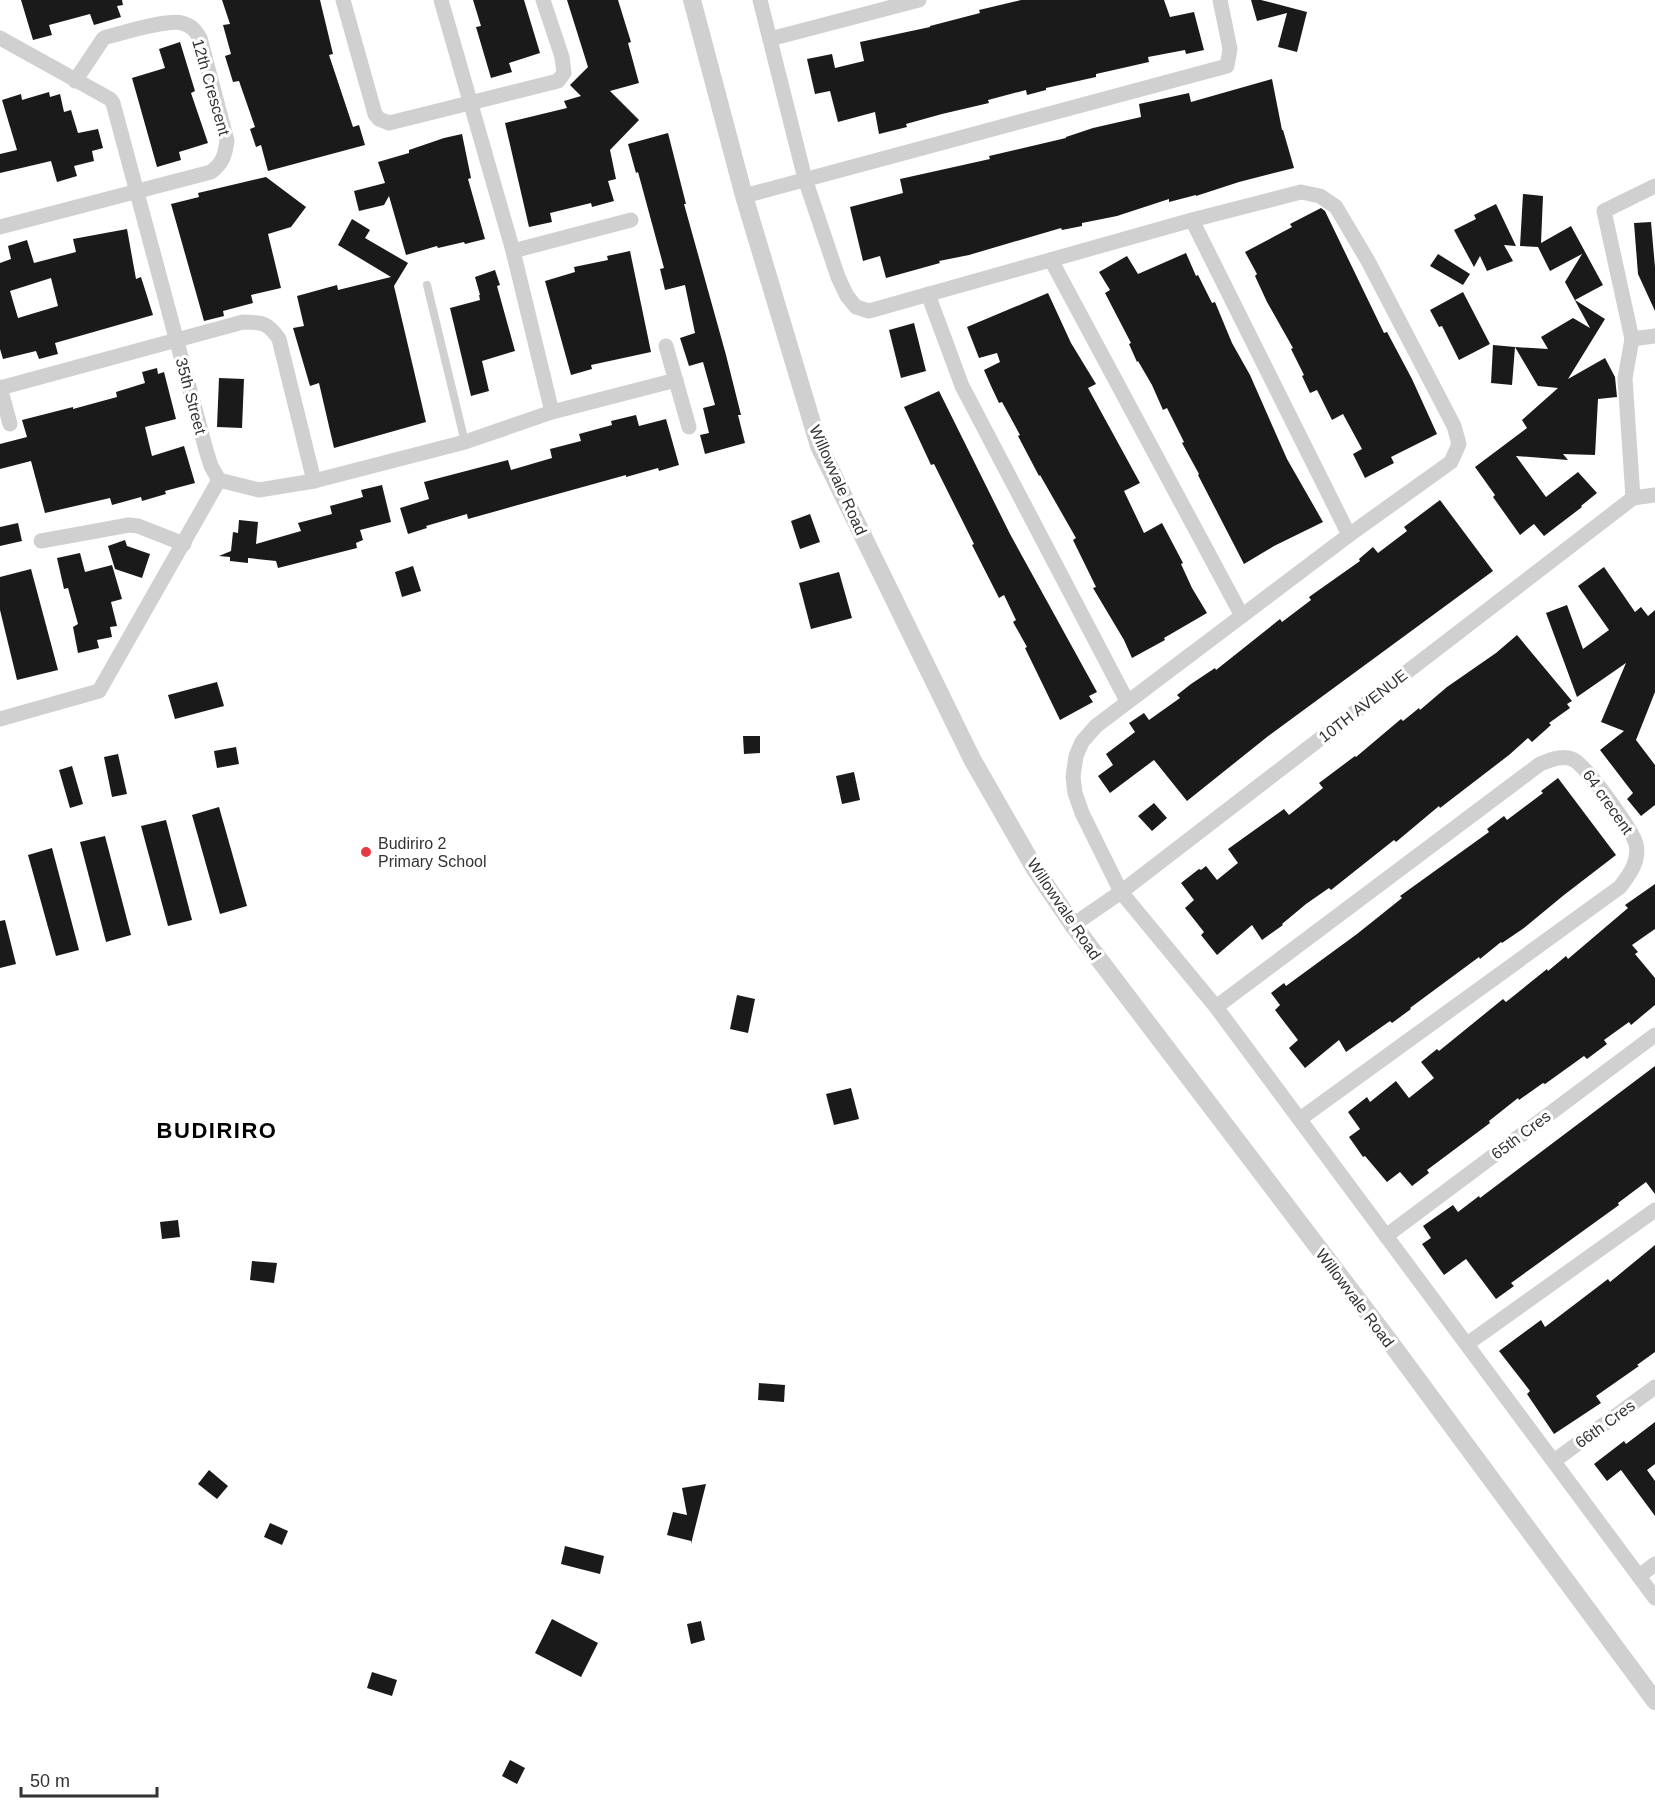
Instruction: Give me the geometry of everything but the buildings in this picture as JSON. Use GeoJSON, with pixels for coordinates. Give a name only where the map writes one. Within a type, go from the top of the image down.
{"type":"FeatureCollection","features":[{"type":"Feature","properties":{"kind":"street"},"geometry":{"type":"LineString","coordinates":[[344,0],[375,114],[379,119],[389,123],[469,97],[558,81],[564,73],[562,57],[543,0]]}},
{"type":"Feature","properties":{"kind":"street"},"geometry":{"type":"LineString","coordinates":[[441,0],[513,251],[552,412]]}},
{"type":"Feature","properties":{"kind":"street","name":"Willowvale Road"},"geometry":{"type":"LineString","coordinates":[[692,0],[744,196],[819,446],[972,759],[1035,869],[1073,925],[1386,1338],[1655,1701]]}},
{"type":"Feature","properties":{"kind":"street"},"geometry":{"type":"LineString","coordinates":[[760,0],[805,179],[838,277],[847,296],[856,307],[869,311],[1192,220],[1301,192],[1320,196],[1336,207],[1368,261],[1454,426],[1459,444],[1451,462],[1349,534],[1096,726],[1083,742],[1076,756],[1073,777],[1075,793],[1082,813],[1121,892],[1216,1007],[1655,1598]]}},
{"type":"Feature","properties":{"kind":"street"},"geometry":{"type":"LineString","coordinates":[[770,39],[919,0]]}},
{"type":"Feature","properties":{"kind":"street"},"geometry":{"type":"LineString","coordinates":[[744,196],[1227,66],[1230,49],[1220,0]]}},
{"type":"Feature","properties":{"kind":"street","name":"12th Crescent"},"geometry":{"type":"LineString","coordinates":[[75,81],[106,37],[180,22],[194,28],[200,38],[227,141],[225,155],[220,166],[211,172],[137,191]]}},
{"type":"Feature","properties":{"kind":"street","name":"35th Street"},"geometry":{"type":"LineString","coordinates":[[2,42],[110,99],[113,103],[206,450],[219,480]]}},
{"type":"Feature","properties":{"kind":"street"},"geometry":{"type":"LineString","coordinates":[[1633,498],[1625,378],[1632,339],[1604,211],[1655,186]]}},
{"type":"Feature","properties":{"kind":"street"},"geometry":{"type":"LineString","coordinates":[[0,227],[137,191]]}},
{"type":"Feature","properties":{"kind":"street"},"geometry":{"type":"LineString","coordinates":[[513,251],[631,220]]}},
{"type":"Feature","properties":{"kind":"street"},"geometry":{"type":"LineString","coordinates":[[1192,220],[1349,534]]}},
{"type":"Feature","properties":{"kind":"street"},"geometry":{"type":"LineString","coordinates":[[1051,260],[1242,616]]}},
{"type":"Feature","properties":{"kind":"street"},"geometry":{"type":"LineString","coordinates":[[928,294],[962,386],[1127,701]]}},
{"type":"Feature","properties":{"kind":"street"},"geometry":{"type":"LineString","coordinates":[[10,424],[0,387],[243,322],[260,322],[271,328],[279,339],[314,481]]}},
{"type":"Feature","properties":{"kind":"street"},"geometry":{"type":"LineString","coordinates":[[1632,339],[1655,336]]}},
{"type":"Feature","properties":{"kind":"street"},"geometry":{"type":"LineString","coordinates":[[666,346],[689,427]]}},
{"type":"Feature","properties":{"kind":"street"},"geometry":{"type":"LineString","coordinates":[[0,719],[99,691],[219,480],[259,490],[314,481],[465,442],[552,412],[676,380]]}},
{"type":"Feature","properties":{"kind":"street","name":"10TH AVENUE"},"geometry":{"type":"LineString","coordinates":[[1073,925],[1121,892],[1633,498],[1655,495]]}},
{"type":"Feature","properties":{"kind":"street"},"geometry":{"type":"LineString","coordinates":[[41,541],[129,525],[138,526],[184,544]]}},
{"type":"Feature","properties":{"kind":"street","name":"64 crecent"},"geometry":{"type":"LineString","coordinates":[[1216,1007],[1540,764],[1556,758],[1572,758],[1585,767],[1630,830],[1636,844],[1636,860],[1620,887],[1299,1119]]}},
{"type":"Feature","properties":{"kind":"street","name":"65th Cres"},"geometry":{"type":"LineString","coordinates":[[1386,1236],[1655,1035]]}},
{"type":"Feature","properties":{"kind":"street"},"geometry":{"type":"LineString","coordinates":[[1467,1344],[1655,1210]]}},
{"type":"Feature","properties":{"kind":"street","name":"66th Cres"},"geometry":{"type":"LineString","coordinates":[[1554,1461],[1655,1387]]}},
{"type":"Feature","properties":{"kind":"street"},"geometry":{"type":"LineString","coordinates":[[1639,1576],[1655,1564]]}},
{"type":"Feature","properties":{"kind":"lane"},"geometry":{"type":"LineString","coordinates":[[427,285],[465,442]]}},
{"type":"Feature","properties":{"kind":"place","name":"Budiriro 2 Primary School"},"geometry":{"type":"Point","coordinates":[366,852]}},
{"type":"Feature","properties":{"kind":"district","name":"BUDIRIRO"},"geometry":{"type":"Point","coordinates":[217,1130]}}]}
